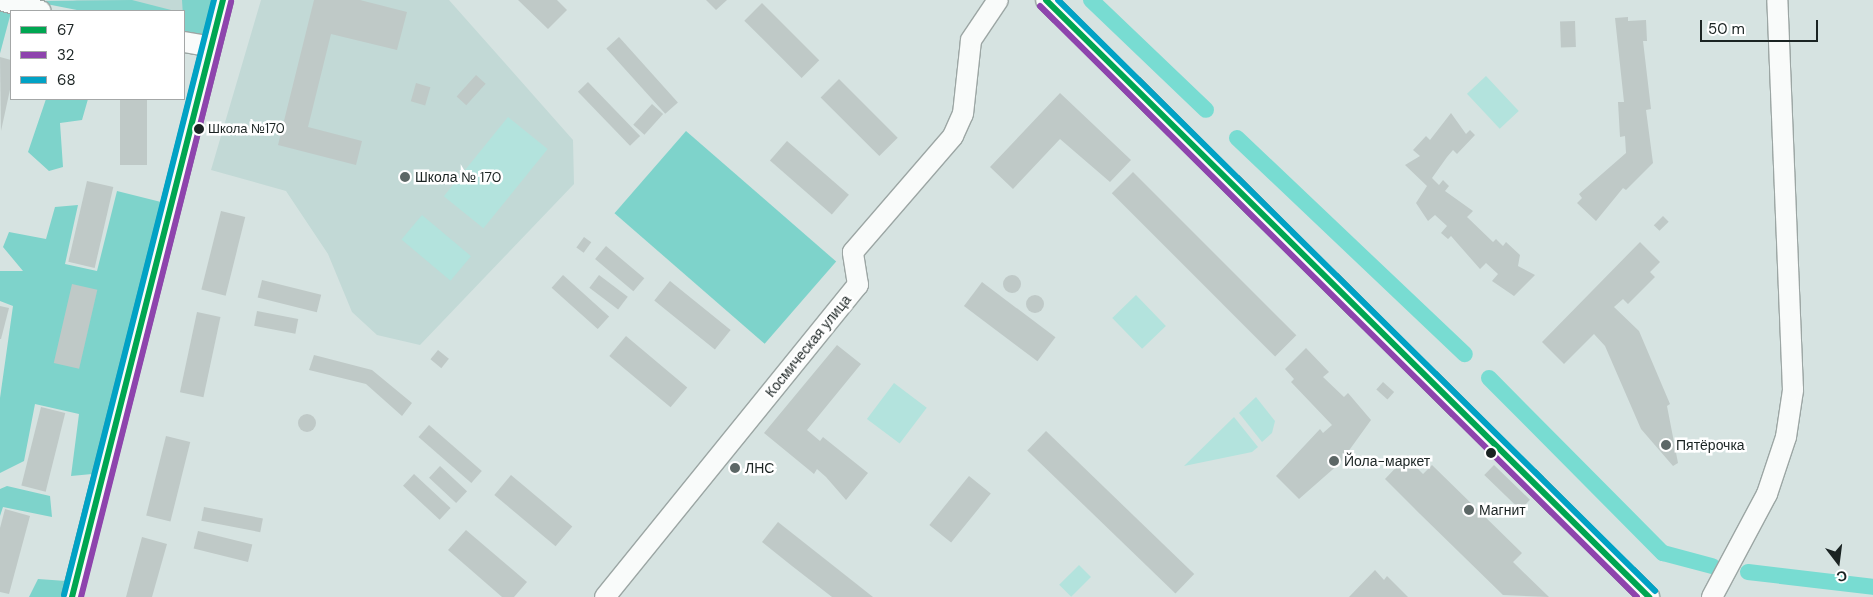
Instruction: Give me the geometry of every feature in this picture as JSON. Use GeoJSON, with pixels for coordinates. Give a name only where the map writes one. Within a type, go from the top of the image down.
{"type":"FeatureCollection","features":[{"type":"Feature","properties":{"kind":"street"},"geometry":{"type":"LineString","coordinates":[[0,0],[37,10]]}},
{"type":"Feature","properties":{"kind":"street"},"geometry":{"type":"LineString","coordinates":[[72,597],[223,0]]}},
{"type":"Feature","properties":{"kind":"street","name":"Космическая улица"},"geometry":{"type":"LineString","coordinates":[[606,597],[858,285],[853,252],[953,136],[963,114],[971,40],[998,0]]}},
{"type":"Feature","properties":{"kind":"street"},"geometry":{"type":"LineString","coordinates":[[1046,0],[1649,597]]}},
{"type":"Feature","properties":{"kind":"street"},"geometry":{"type":"LineString","coordinates":[[1712,597],[1767,494],[1786,437],[1793,390],[1777,0]]}},
{"type":"Feature","properties":{"kind":"street"},"geometry":{"type":"LineString","coordinates":[[185,42],[211,47]]}},
{"type":"Feature","properties":{"kind":"shaded area"},"geometry":{"type":"Polygon","coordinates":[[[73,0],[191,0],[185,10],[112,10],[73,0]]]}},
{"type":"Feature","properties":{"kind":"shaded area"},"geometry":{"type":"Polygon","coordinates":[[[132,0],[171,10],[77,10],[31,1],[132,0]]]}},
{"type":"Feature","properties":{"kind":"shaded area"},"geometry":{"type":"Polygon","coordinates":[[[182,0],[214,0],[203,36],[185,32],[185,10],[183,10],[182,0]]]}},
{"type":"Feature","properties":{"kind":"shaded area","name":"Школа № 170"},"geometry":{"type":"Polygon","coordinates":[[[261,0],[449,0],[573,140],[574,184],[420,345],[377,335],[352,312],[328,254],[286,191],[211,170],[261,0]]]}},
{"type":"Feature","properties":{"kind":"shaded area"},"geometry":{"type":"Polygon","coordinates":[[[0,11],[10,14],[0,53],[0,11]]]}},
{"type":"Feature","properties":{"kind":"shaded area"},"geometry":{"type":"Polygon","coordinates":[[[1486,76],[1519,111],[1500,129],[1467,94],[1486,76]]]}},
{"type":"Feature","properties":{"kind":"shaded area"},"geometry":{"type":"Polygon","coordinates":[[[46,100],[88,100],[82,120],[60,123],[63,167],[49,171],[28,152],[46,100]]]}},
{"type":"Feature","properties":{"kind":"shaded area"},"geometry":{"type":"Polygon","coordinates":[[[508,117],[548,149],[483,228],[444,196],[508,117]]]}},
{"type":"Feature","properties":{"kind":"shaded area"},"geometry":{"type":"Polygon","coordinates":[[[686,131],[836,262],[765,344],[614,213],[686,131]]]}},
{"type":"Feature","properties":{"kind":"shaded area"},"geometry":{"type":"Polygon","coordinates":[[[117,191],[165,203],[92,474],[71,476],[79,414],[35,404],[24,461],[0,473],[0,398],[13,306],[0,301],[0,271],[23,271],[3,247],[9,232],[46,239],[55,207],[78,205],[65,264],[97,271],[117,191]]]}},
{"type":"Feature","properties":{"kind":"shaded area"},"geometry":{"type":"Polygon","coordinates":[[[422,215],[471,256],[450,281],[401,240],[422,215]]]}},
{"type":"Feature","properties":{"kind":"shaded area"},"geometry":{"type":"Polygon","coordinates":[[[1136,295],[1166,326],[1142,349],[1112,318],[1136,295]]]}},
{"type":"Feature","properties":{"kind":"shaded area"},"geometry":{"type":"Polygon","coordinates":[[[894,383],[927,408],[900,444],[867,419],[894,383]]]}},
{"type":"Feature","properties":{"kind":"shaded area"},"geometry":{"type":"Polygon","coordinates":[[[1256,397],[1275,421],[1272,433],[1262,442],[1239,413],[1256,397]]]}},
{"type":"Feature","properties":{"kind":"shaded area"},"geometry":{"type":"Polygon","coordinates":[[[1234,417],[1258,447],[1252,452],[1184,466],[1234,417]]]}},
{"type":"Feature","properties":{"kind":"shaded area"},"geometry":{"type":"Polygon","coordinates":[[[7,486],[50,496],[52,517],[3,507],[0,516],[0,489],[7,486]]]}},
{"type":"Feature","properties":{"kind":"shaded area"},"geometry":{"type":"Polygon","coordinates":[[[1079,565],[1091,577],[1071,597],[1059,585],[1079,565]]]}},
{"type":"Feature","properties":{"kind":"shaded area"},"geometry":{"type":"Polygon","coordinates":[[[38,579],[66,581],[61,597],[29,597],[38,579]]]}},
{"type":"Feature","properties":{"kind":"building"},"geometry":{"type":"Polygon","coordinates":[[[314,0],[360,0],[407,12],[397,50],[331,34],[308,127],[362,141],[356,165],[278,145],[314,0]]]}},
{"type":"Feature","properties":{"kind":"building"},"geometry":{"type":"Polygon","coordinates":[[[518,0],[557,0],[567,10],[548,29],[518,0]]]}},
{"type":"Feature","properties":{"kind":"building"},"geometry":{"type":"Polygon","coordinates":[[[706,0],[727,0],[716,10],[706,0]]]}},
{"type":"Feature","properties":{"kind":"building"},"geometry":{"type":"Polygon","coordinates":[[[762,3],[819,60],[802,78],[744,21],[762,3]]]}},
{"type":"Feature","properties":{"kind":"building"},"geometry":{"type":"Polygon","coordinates":[[[1628,17],[1628,21],[1646,20],[1647,41],[1643,41],[1651,109],[1646,110],[1653,163],[1626,190],[1623,188],[1596,221],[1577,203],[1582,198],[1579,194],[1626,153],[1625,136],[1620,137],[1618,102],[1624,102],[1615,18],[1628,17]]]}},
{"type":"Feature","properties":{"kind":"building"},"geometry":{"type":"Polygon","coordinates":[[[1575,21],[1576,47],[1561,48],[1560,22],[1575,21]]]}},
{"type":"Feature","properties":{"kind":"building"},"geometry":{"type":"Polygon","coordinates":[[[619,37],[678,102],[665,114],[606,48],[619,37]]]}},
{"type":"Feature","properties":{"kind":"building"},"geometry":{"type":"Polygon","coordinates":[[[0,57],[10,60],[10,90],[1,131],[0,57]]]}},
{"type":"Feature","properties":{"kind":"building"},"geometry":{"type":"Polygon","coordinates":[[[476,75],[486,84],[466,105],[457,97],[476,75]]]}},
{"type":"Feature","properties":{"kind":"building"},"geometry":{"type":"Polygon","coordinates":[[[839,79],[898,138],[879,156],[821,97],[839,79]]]}},
{"type":"Feature","properties":{"kind":"building"},"geometry":{"type":"Polygon","coordinates":[[[588,82],[640,136],[630,146],[578,92],[588,82]]]}},
{"type":"Feature","properties":{"kind":"building"},"geometry":{"type":"Polygon","coordinates":[[[416,83],[430,87],[425,105],[411,101],[416,83]]]}},
{"type":"Feature","properties":{"kind":"building"},"geometry":{"type":"Polygon","coordinates":[[[1060,93],[1131,160],[1110,182],[1060,139],[1013,189],[990,167],[1060,93]]]}},
{"type":"Feature","properties":{"kind":"building"},"geometry":{"type":"Polygon","coordinates":[[[120,100],[147,100],[147,165],[120,165],[120,100]]]}},
{"type":"Feature","properties":{"kind":"building"},"geometry":{"type":"Polygon","coordinates":[[[652,104],[663,114],[644,135],[633,125],[652,104]]]}},
{"type":"Feature","properties":{"kind":"building"},"geometry":{"type":"Polygon","coordinates":[[[1451,113],[1466,134],[1470,130],[1475,135],[1457,154],[1453,150],[1432,178],[1439,185],[1443,180],[1449,186],[1445,191],[1473,211],[1467,217],[1493,242],[1496,239],[1503,246],[1506,242],[1520,255],[1518,266],[1535,275],[1514,296],[1492,281],[1498,274],[1486,263],[1480,269],[1451,236],[1448,239],[1441,233],[1447,226],[1435,215],[1428,221],[1416,203],[1427,186],[1405,165],[1420,156],[1413,150],[1426,136],[1430,140],[1451,113]]]}},
{"type":"Feature","properties":{"kind":"building"},"geometry":{"type":"Polygon","coordinates":[[[787,141],[849,195],[832,214],[770,161],[787,141]]]}},
{"type":"Feature","properties":{"kind":"building"},"geometry":{"type":"Polygon","coordinates":[[[1133,172],[1296,335],[1275,357],[1112,193],[1133,172]]]}},
{"type":"Feature","properties":{"kind":"building"},"geometry":{"type":"Polygon","coordinates":[[[87,181],[113,187],[95,268],[68,262],[87,181]]]}},
{"type":"Feature","properties":{"kind":"building"},"geometry":{"type":"Polygon","coordinates":[[[221,211],[245,217],[226,296],[201,290],[221,211]]]}},
{"type":"Feature","properties":{"kind":"building"},"geometry":{"type":"Polygon","coordinates":[[[1663,216],[1669,222],[1659,231],[1654,225],[1663,216]]]}},
{"type":"Feature","properties":{"kind":"building"},"geometry":{"type":"Polygon","coordinates":[[[584,237],[591,242],[584,253],[576,248],[584,237]]]}},
{"type":"Feature","properties":{"kind":"building"},"geometry":{"type":"Polygon","coordinates":[[[1640,242],[1660,262],[1650,272],[1655,277],[1628,304],[1623,299],[1614,307],[1639,331],[1670,404],[1667,406],[1678,463],[1673,466],[1641,429],[1605,346],[1594,334],[1564,364],[1542,342],[1640,242]]]}},
{"type":"Feature","properties":{"kind":"building"},"geometry":{"type":"Polygon","coordinates":[[[606,246],[644,278],[633,291],[595,259],[606,246]]]}},
{"type":"Feature","properties":{"kind":"building"},"geometry":{"type":"Polygon","coordinates":[[[563,275],[609,316],[598,329],[552,288],[563,275]]]}},
{"type":"Feature","properties":{"kind":"building"},"geometry":{"type":"Polygon","coordinates":[[[599,275],[628,297],[618,309],[589,288],[599,275]]]}},
{"type":"Feature","properties":{"kind":"building"},"geometry":{"type":"Polygon","coordinates":[[[1008,275],[1016,275],[1021,280],[1019,291],[1008,293],[1003,288],[1003,280],[1008,275]]]}},
{"type":"Feature","properties":{"kind":"building"},"geometry":{"type":"Polygon","coordinates":[[[262,280],[321,295],[317,312],[258,297],[262,280]]]}},
{"type":"Feature","properties":{"kind":"building"},"geometry":{"type":"Polygon","coordinates":[[[670,281],[731,330],[715,350],[654,300],[670,281]]]}},
{"type":"Feature","properties":{"kind":"building"},"geometry":{"type":"Polygon","coordinates":[[[982,282],[1055,337],[1037,361],[964,306],[982,282]]]}},
{"type":"Feature","properties":{"kind":"building"},"geometry":{"type":"Polygon","coordinates":[[[72,284],[97,290],[79,369],[54,363],[72,284]]]}},
{"type":"Feature","properties":{"kind":"building"},"geometry":{"type":"Polygon","coordinates":[[[1031,295],[1039,295],[1044,300],[1042,311],[1031,313],[1026,308],[1026,300],[1031,295]]]}},
{"type":"Feature","properties":{"kind":"building"},"geometry":{"type":"Polygon","coordinates":[[[0,306],[9,308],[1,339],[0,339],[0,306]]]}},
{"type":"Feature","properties":{"kind":"building"},"geometry":{"type":"Polygon","coordinates":[[[257,311],[298,319],[295,334],[254,326],[257,311]]]}},
{"type":"Feature","properties":{"kind":"building"},"geometry":{"type":"Polygon","coordinates":[[[197,312],[220,317],[203,397],[180,392],[197,312]]]}},
{"type":"Feature","properties":{"kind":"building"},"geometry":{"type":"Polygon","coordinates":[[[626,336],[687,387],[671,407],[609,356],[626,336]]]}},
{"type":"Feature","properties":{"kind":"building"},"geometry":{"type":"Polygon","coordinates":[[[837,345],[861,364],[807,430],[820,441],[823,437],[868,473],[846,500],[817,469],[814,474],[764,433],[837,345]]]}},
{"type":"Feature","properties":{"kind":"building"},"geometry":{"type":"Polygon","coordinates":[[[1306,348],[1329,372],[1323,377],[1344,397],[1348,393],[1371,420],[1340,463],[1299,499],[1276,476],[1320,429],[1323,433],[1332,425],[1291,382],[1294,379],[1285,369],[1306,348]]]}},
{"type":"Feature","properties":{"kind":"building"},"geometry":{"type":"Polygon","coordinates":[[[438,350],[449,359],[441,368],[430,359],[438,350]]]}},
{"type":"Feature","properties":{"kind":"building"},"geometry":{"type":"Polygon","coordinates":[[[314,355],[372,370],[412,403],[402,416],[366,384],[309,370],[314,355]]]}},
{"type":"Feature","properties":{"kind":"building"},"geometry":{"type":"Polygon","coordinates":[[[1383,382],[1394,392],[1387,399],[1376,389],[1383,382]]]}},
{"type":"Feature","properties":{"kind":"building"},"geometry":{"type":"Polygon","coordinates":[[[41,407],[65,413],[46,492],[21,486],[41,407]]]}},
{"type":"Feature","properties":{"kind":"building"},"geometry":{"type":"Polygon","coordinates":[[[307,414],[314,416],[316,423],[314,430],[307,432],[300,430],[298,423],[300,416],[307,414]]]}},
{"type":"Feature","properties":{"kind":"building"},"geometry":{"type":"Polygon","coordinates":[[[429,425],[482,471],[471,483],[419,437],[429,425]]]}},
{"type":"Feature","properties":{"kind":"building"},"geometry":{"type":"Polygon","coordinates":[[[1046,431],[1194,574],[1175,594],[1027,450],[1046,431]]]}},
{"type":"Feature","properties":{"kind":"building"},"geometry":{"type":"Polygon","coordinates":[[[166,436],[190,442],[170,522],[146,516],[166,436]]]}},
{"type":"Feature","properties":{"kind":"building"},"geometry":{"type":"Polygon","coordinates":[[[1406,457],[1423,474],[1432,465],[1522,553],[1513,562],[1549,597],[1503,595],[1420,514],[1385,479],[1406,457]]]}},
{"type":"Feature","properties":{"kind":"building","name":"ЛНС"},"geometry":{"type":"Polygon","coordinates":[[[735,464],[740,469],[735,474],[730,469],[735,464]]]}},
{"type":"Feature","properties":{"kind":"building"},"geometry":{"type":"Polygon","coordinates":[[[1494,465],[1530,500],[1520,510],[1484,475],[1494,465]]]}},
{"type":"Feature","properties":{"kind":"building"},"geometry":{"type":"Polygon","coordinates":[[[440,466],[467,491],[456,503],[429,478],[440,466]]]}},
{"type":"Feature","properties":{"kind":"building"},"geometry":{"type":"Polygon","coordinates":[[[414,474],[451,508],[440,520],[403,486],[414,474]]]}},
{"type":"Feature","properties":{"kind":"building"},"geometry":{"type":"Polygon","coordinates":[[[511,475],[572,526],[556,546],[494,495],[511,475]]]}},
{"type":"Feature","properties":{"kind":"building"},"geometry":{"type":"Polygon","coordinates":[[[969,476],[991,494],[951,543],[929,525],[969,476]]]}},
{"type":"Feature","properties":{"kind":"building"},"geometry":{"type":"Polygon","coordinates":[[[204,507],[263,518],[260,532],[201,521],[204,507]]]}},
{"type":"Feature","properties":{"kind":"building"},"geometry":{"type":"Polygon","coordinates":[[[5,509],[30,516],[9,594],[0,592],[0,528],[5,509]]]}},
{"type":"Feature","properties":{"kind":"building"},"geometry":{"type":"Polygon","coordinates":[[[778,522],[873,597],[832,597],[792,566],[762,542],[778,522]]]}},
{"type":"Feature","properties":{"kind":"building"},"geometry":{"type":"Polygon","coordinates":[[[466,530],[527,582],[514,597],[502,597],[448,550],[466,530]]]}},
{"type":"Feature","properties":{"kind":"building"},"geometry":{"type":"Polygon","coordinates":[[[198,531],[252,545],[248,562],[194,548],[198,531]]]}},
{"type":"Feature","properties":{"kind":"building"},"geometry":{"type":"Polygon","coordinates":[[[142,537],[167,544],[152,597],[126,597],[142,537]]]}},
{"type":"Feature","properties":{"kind":"building"},"geometry":{"type":"Polygon","coordinates":[[[1375,570],[1384,580],[1387,576],[1408,597],[1349,597],[1375,570]]]}},
{"type":"Feature","properties":{"kind":"waterway"},"geometry":{"type":"LineString","coordinates":[[1091,0],[1206,110]]}},
{"type":"Feature","properties":{"kind":"waterway"},"geometry":{"type":"LineString","coordinates":[[1237,138],[1465,354]]}},
{"type":"Feature","properties":{"kind":"waterway"},"geometry":{"type":"LineString","coordinates":[[1489,378],[1663,553],[1712,566]]}},
{"type":"Feature","properties":{"kind":"waterway"},"geometry":{"type":"LineString","coordinates":[[1748,572],[1873,587]]}},
{"type":"Feature","properties":{"kind":"transit line","name":"68"},"geometry":{"type":"LineString","coordinates":[[64,595],[214,0]]}},
{"type":"Feature","properties":{"kind":"transit line","name":"67"},"geometry":{"type":"LineString","coordinates":[[72,597],[223,0]]}},
{"type":"Feature","properties":{"kind":"transit line","name":"67"},"geometry":{"type":"LineString","coordinates":[[1046,0],[1649,597]]}},
{"type":"Feature","properties":{"kind":"transit line","name":"68"},"geometry":{"type":"LineString","coordinates":[[1058,0],[1655,591]]}},
{"type":"Feature","properties":{"kind":"transit line","name":"32"},"geometry":{"type":"LineString","coordinates":[[81,597],[231,2]]}},
{"type":"Feature","properties":{"kind":"transit line","name":"32"},"geometry":{"type":"LineString","coordinates":[[1040,6],[1637,597]]}},
{"type":"Feature","properties":{"kind":"place","name":"Школа №170"},"geometry":{"type":"Point","coordinates":[199,129]}},
{"type":"Feature","properties":{"kind":"place","name":"Школа № 170"},"geometry":{"type":"Point","coordinates":[405,177]}},
{"type":"Feature","properties":{"kind":"place","name":"Пятёрочка"},"geometry":{"type":"Point","coordinates":[1666,445]}},
{"type":"Feature","properties":{"kind":"place","name":"Йола-маркет"},"geometry":{"type":"Point","coordinates":[1334,461]}},
{"type":"Feature","properties":{"kind":"place","name":"ЛНС"},"geometry":{"type":"Point","coordinates":[735,468]}},
{"type":"Feature","properties":{"kind":"place","name":"Магнит"},"geometry":{"type":"Point","coordinates":[1469,510]}}]}
